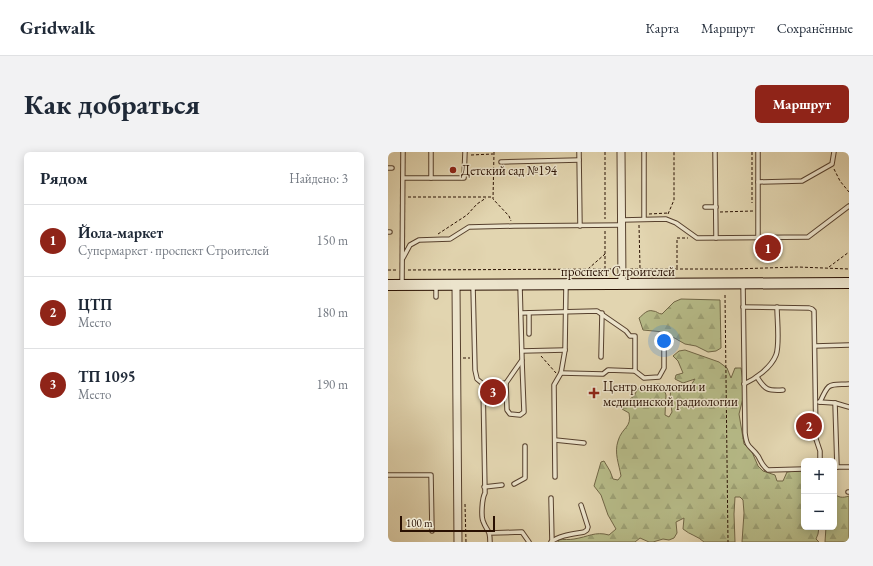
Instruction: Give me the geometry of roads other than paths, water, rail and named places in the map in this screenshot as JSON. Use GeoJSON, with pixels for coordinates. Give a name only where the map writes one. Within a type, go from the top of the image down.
{"type":"FeatureCollection","features":[{"type":"Feature","properties":{"kind":"main road","name":"проспект Строителей"},"geometry":{"type":"LineString","coordinates":[[388,285],[849,283]]}},
{"type":"Feature","properties":{"kind":"street"},"geometry":{"type":"LineString","coordinates":[[621,152],[622,284]]}},
{"type":"Feature","properties":{"kind":"street"},"geometry":{"type":"LineString","coordinates":[[456,285],[458,542]]}},
{"type":"Feature","properties":{"kind":"lane"},"geometry":{"type":"LineString","coordinates":[[402,285],[403,152]]}},
{"type":"Feature","properties":{"kind":"lane"},"geometry":{"type":"LineString","coordinates":[[431,152],[431,178]]}},
{"type":"Feature","properties":{"kind":"lane"},"geometry":{"type":"LineString","coordinates":[[579,152],[580,226]]}},
{"type":"Feature","properties":{"kind":"lane"},"geometry":{"type":"LineString","coordinates":[[644,152],[644,219]]}},
{"type":"Feature","properties":{"kind":"lane"},"geometry":{"type":"LineString","coordinates":[[715,152],[716,212],[718,220],[716,238]]}},
{"type":"Feature","properties":{"kind":"lane"},"geometry":{"type":"LineString","coordinates":[[758,152],[758,237]]}},
{"type":"Feature","properties":{"kind":"lane"},"geometry":{"type":"LineString","coordinates":[[758,182],[802,181],[832,164],[834,152]]}},
{"type":"Feature","properties":{"kind":"lane"},"geometry":{"type":"LineString","coordinates":[[403,178],[464,178],[465,153]]}},
{"type":"Feature","properties":{"kind":"lane"},"geometry":{"type":"LineString","coordinates":[[501,162],[580,160]]}},
{"type":"Feature","properties":{"kind":"lane"},"geometry":{"type":"LineString","coordinates":[[403,258],[410,246],[419,240],[450,239],[469,227],[605,226],[644,219],[666,220],[676,223],[697,238],[808,237],[849,206]]}},
{"type":"Feature","properties":{"kind":"lane"},"geometry":{"type":"LineString","coordinates":[[705,207],[716,207]]}},
{"type":"Feature","properties":{"kind":"lane"},"geometry":{"type":"LineString","coordinates":[[743,283],[744,433],[748,446],[757,455],[762,465],[768,470],[801,468]]}},
{"type":"Feature","properties":{"kind":"lane"},"geometry":{"type":"LineString","coordinates":[[556,477],[554,385],[560,375],[565,350],[566,284]]}},
{"type":"Feature","properties":{"kind":"lane"},"geometry":{"type":"LineString","coordinates":[[436,285],[436,297]]}},
{"type":"Feature","properties":{"kind":"lane"},"geometry":{"type":"LineString","coordinates":[[473,285],[475,370],[477,379],[483,384],[506,383]]}},
{"type":"Feature","properties":{"kind":"lane"},"geometry":{"type":"LineString","coordinates":[[520,285],[524,412],[520,415],[510,414],[507,410],[506,383],[522,360]]}},
{"type":"Feature","properties":{"kind":"lane"},"geometry":{"type":"LineString","coordinates":[[743,307],[812,308],[815,315],[816,439],[820,451],[820,458]]}},
{"type":"Feature","properties":{"kind":"lane"},"geometry":{"type":"LineString","coordinates":[[744,384],[757,377],[770,364],[777,354],[777,307]]}},
{"type":"Feature","properties":{"kind":"lane"},"geometry":{"type":"LineString","coordinates":[[521,313],[597,311],[602,313],[626,331],[630,336],[636,336],[636,371]]}},
{"type":"Feature","properties":{"kind":"lane"},"geometry":{"type":"LineString","coordinates":[[529,312],[529,334]]}},
{"type":"Feature","properties":{"kind":"lane"},"geometry":{"type":"LineString","coordinates":[[601,357],[602,313]]}},
{"type":"Feature","properties":{"kind":"lane"},"geometry":{"type":"LineString","coordinates":[[560,375],[602,374],[608,370],[636,371],[644,378],[659,377],[664,368],[664,337]]}},
{"type":"Feature","properties":{"kind":"lane"},"geometry":{"type":"LineString","coordinates":[[815,346],[849,345]]}},
{"type":"Feature","properties":{"kind":"lane"},"geometry":{"type":"LineString","coordinates":[[522,351],[565,350]]}},
{"type":"Feature","properties":{"kind":"lane"},"geometry":{"type":"LineString","coordinates":[[757,377],[768,390],[783,390]]}},
{"type":"Feature","properties":{"kind":"lane"},"geometry":{"type":"LineString","coordinates":[[483,384],[485,493],[482,498],[483,521],[490,533],[490,542]]}},
{"type":"Feature","properties":{"kind":"lane"},"geometry":{"type":"LineString","coordinates":[[820,402],[826,387],[831,384],[849,384]]}},
{"type":"Feature","properties":{"kind":"lane"},"geometry":{"type":"LineString","coordinates":[[816,402],[835,403],[849,407]]}},
{"type":"Feature","properties":{"kind":"lane"},"geometry":{"type":"LineString","coordinates":[[835,403],[835,458]]}},
{"type":"Feature","properties":{"kind":"lane"},"geometry":{"type":"LineString","coordinates":[[555,440],[584,443]]}},
{"type":"Feature","properties":{"kind":"lane"},"geometry":{"type":"LineString","coordinates":[[514,484],[525,478],[525,446]]}},
{"type":"Feature","properties":{"kind":"lane"},"geometry":{"type":"LineString","coordinates":[[837,467],[849,467]]}},
{"type":"Feature","properties":{"kind":"lane"},"geometry":{"type":"LineString","coordinates":[[388,475],[431,475],[432,531]]}},
{"type":"Feature","properties":{"kind":"lane"},"geometry":{"type":"LineString","coordinates":[[484,487],[502,485]]}},
{"type":"Feature","properties":{"kind":"lane"},"geometry":{"type":"LineString","coordinates":[[551,498],[552,542]]}},
{"type":"Feature","properties":{"kind":"lane"},"geometry":{"type":"LineString","coordinates":[[552,542],[562,536],[584,532],[587,530],[581,505]]}},
{"type":"Feature","properties":{"kind":"lane"},"geometry":{"type":"LineString","coordinates":[[490,533],[522,532],[529,542]]}},
{"type":"Feature","properties":{"kind":"lane"},"geometry":{"type":"LineString","coordinates":[[546,532],[552,532]]}},
{"type":"Feature","properties":{"kind":"place","name":"Детский сад №194"},"geometry":{"type":"Point","coordinates":[453,170]}},
{"type":"Feature","properties":{"kind":"place","name":"Йола-маркет"},"geometry":{"type":"Point","coordinates":[768,248]}},
{"type":"Feature","properties":{"kind":"place","name":"ТП 1095"},"geometry":{"type":"Point","coordinates":[493,392]}},
{"type":"Feature","properties":{"kind":"place","name":"Центр онкологии и медицинской радиологии"},"geometry":{"type":"Point","coordinates":[594,393]}},
{"type":"Feature","properties":{"kind":"place","name":"ЦТП"},"geometry":{"type":"Point","coordinates":[809,426]}}]}
